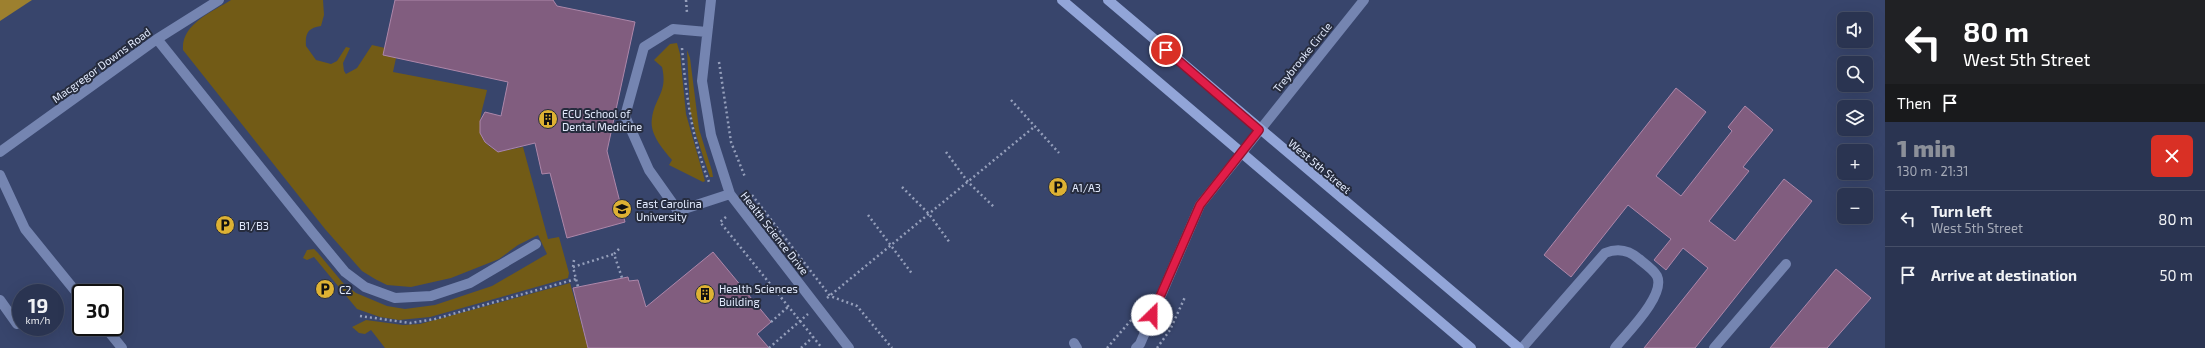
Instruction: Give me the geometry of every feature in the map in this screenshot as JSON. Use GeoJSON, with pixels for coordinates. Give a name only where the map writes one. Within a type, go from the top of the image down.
{"type":"FeatureCollection","features":[{"type":"Feature","properties":{"kind":"main road"},"geometry":{"type":"LineString","coordinates":[[1062,0],[1240,153],[1472,348]]}},
{"type":"Feature","properties":{"kind":"main road","name":"West 5th Street"},"geometry":{"type":"LineString","coordinates":[[1108,0],[1259,130],[1520,348]]}},
{"type":"Feature","properties":{"kind":"street","name":"Macgregor Downs Road"},"geometry":{"type":"LineString","coordinates":[[0,152],[156,39],[218,0]]}},
{"type":"Feature","properties":{"kind":"street","name":"Health Science Drive"},"geometry":{"type":"LineString","coordinates":[[711,0],[702,80],[711,135],[730,194],[849,348]]}},
{"type":"Feature","properties":{"kind":"street","name":"Treybrooke Circle"},"geometry":{"type":"LineString","coordinates":[[1136,348],[1140,344],[1200,205],[1240,153],[1364,0]]}},
{"type":"Feature","properties":{"kind":"street"},"geometry":{"type":"LineString","coordinates":[[707,32],[673,29],[644,47],[625,116],[649,170],[678,211],[730,194]]}},
{"type":"Feature","properties":{"kind":"street"},"geometry":{"type":"LineString","coordinates":[[156,39],[346,272],[365,287],[395,298],[430,296],[470,283],[536,244]]}},
{"type":"Feature","properties":{"kind":"street"},"geometry":{"type":"LineString","coordinates":[[0,175],[25,229],[72,287]]}},
{"type":"Feature","properties":{"kind":"street"},"geometry":{"type":"LineString","coordinates":[[1520,348],[1605,253],[1613,250],[1623,250],[1634,254],[1657,275],[1659,283],[1657,293],[1651,304],[1615,348]]}},
{"type":"Feature","properties":{"kind":"street"},"geometry":{"type":"LineString","coordinates":[[1714,348],[1786,264]]}},
{"type":"Feature","properties":{"kind":"street"},"geometry":{"type":"LineString","coordinates":[[0,300],[12,317]]}},
{"type":"Feature","properties":{"kind":"street"},"geometry":{"type":"LineString","coordinates":[[112,336],[122,348]]}},
{"type":"Feature","properties":{"kind":"path"},"geometry":{"type":"LineString","coordinates":[[686,0],[687,13]]}},
{"type":"Feature","properties":{"kind":"path"},"geometry":{"type":"LineString","coordinates":[[682,48],[686,96],[693,133],[709,182]]}},
{"type":"Feature","properties":{"kind":"path"},"geometry":{"type":"LineString","coordinates":[[719,55],[731,142],[745,177]]}},
{"type":"Feature","properties":{"kind":"path"},"geometry":{"type":"LineString","coordinates":[[1011,100],[1059,153]]}},
{"type":"Feature","properties":{"kind":"path"},"geometry":{"type":"LineString","coordinates":[[769,348],[800,320],[1034,127]]}},
{"type":"Feature","properties":{"kind":"path"},"geometry":{"type":"LineString","coordinates":[[946,152],[968,182],[994,207]]}},
{"type":"Feature","properties":{"kind":"path"},"geometry":{"type":"LineString","coordinates":[[902,187],[929,214],[950,243]]}},
{"type":"Feature","properties":{"kind":"path"},"geometry":{"type":"LineString","coordinates":[[752,195],[830,296],[856,306],[892,348]]}},
{"type":"Feature","properties":{"kind":"path"},"geometry":{"type":"LineString","coordinates":[[868,215],[913,275]]}},
{"type":"Feature","properties":{"kind":"path"},"geometry":{"type":"LineString","coordinates":[[726,217],[720,222],[822,348]]}},
{"type":"Feature","properties":{"kind":"path"},"geometry":{"type":"LineString","coordinates":[[573,267],[614,254],[619,249]]}},
{"type":"Feature","properties":{"kind":"path"},"geometry":{"type":"LineString","coordinates":[[614,254],[622,278]]}},
{"type":"Feature","properties":{"kind":"path"},"geometry":{"type":"LineString","coordinates":[[574,260],[573,267],[578,287]]}},
{"type":"Feature","properties":{"kind":"path"},"geometry":{"type":"LineString","coordinates":[[360,316],[410,323],[435,319],[576,279]]}},
{"type":"Feature","properties":{"kind":"path"},"geometry":{"type":"LineString","coordinates":[[1107,348],[1132,319],[1145,295]]}},
{"type":"Feature","properties":{"kind":"path"},"geometry":{"type":"LineString","coordinates":[[1157,348],[1170,330],[1185,297]]}},
{"type":"Feature","properties":{"kind":"path"},"geometry":{"type":"LineString","coordinates":[[771,322],[789,306]]}},
{"type":"Feature","properties":{"kind":"path"},"geometry":{"type":"LineString","coordinates":[[801,348],[813,337]]}},
{"type":"Feature","properties":{"kind":"shaded area"},"geometry":{"type":"Polygon","coordinates":[[[0,0],[32,0],[0,21],[0,0]]]}},
{"type":"Feature","properties":{"kind":"shaded area"},"geometry":{"type":"Polygon","coordinates":[[[231,0],[323,0],[324,15],[321,26],[313,28],[308,32],[306,46],[316,60],[331,64],[337,61],[346,47],[350,48],[343,63],[346,74],[357,68],[372,45],[385,48],[396,58],[393,72],[487,90],[480,124],[482,137],[489,146],[498,152],[523,147],[548,239],[559,237],[569,273],[568,278],[430,317],[399,320],[380,317],[357,309],[314,257],[307,260],[303,258],[307,250],[314,249],[343,283],[356,293],[387,306],[405,309],[435,305],[492,286],[547,254],[538,235],[518,245],[499,259],[451,278],[411,287],[387,285],[362,271],[325,229],[183,50],[187,33],[192,26],[207,14],[231,0]]]}},
{"type":"Feature","properties":{"kind":"shaded area"},"geometry":{"type":"Polygon","coordinates":[[[677,43],[680,54],[686,114],[705,181],[703,182],[669,165],[672,160],[658,141],[653,130],[652,118],[663,83],[662,67],[654,60],[670,44],[677,43]]]}},
{"type":"Feature","properties":{"kind":"shaded area"},"geometry":{"type":"Polygon","coordinates":[[[687,50],[690,58],[699,129],[713,177],[710,177],[696,135],[690,110],[687,50]]]}},
{"type":"Feature","properties":{"kind":"shaded area"},"geometry":{"type":"Polygon","coordinates":[[[570,283],[588,348],[385,348],[371,330],[365,334],[359,333],[352,327],[366,320],[403,325],[420,324],[570,283]]]}},
{"type":"Feature","properties":{"kind":"building","name":"ECU School of Dental Medicine"},"geometry":{"type":"Polygon","coordinates":[[[395,0],[553,0],[557,6],[635,22],[607,151],[625,222],[567,238],[550,173],[542,174],[535,143],[498,152],[485,142],[480,133],[480,121],[485,112],[501,116],[508,82],[383,55],[395,0]]]}},
{"type":"Feature","properties":{"kind":"building"},"geometry":{"type":"Polygon","coordinates":[[[1676,88],[1706,112],[1656,176],[1681,196],[1732,131],[1728,127],[1745,106],[1773,130],[1743,167],[1749,171],[1709,221],[1735,241],[1784,179],[1812,201],[1695,348],[1644,348],[1708,268],[1683,248],[1666,270],[1654,260],[1671,239],[1628,205],[1571,277],[1544,255],[1676,88]]]}},
{"type":"Feature","properties":{"kind":"building","name":"Health Sciences Building"},"geometry":{"type":"Polygon","coordinates":[[[713,252],[771,322],[757,334],[769,348],[588,348],[573,288],[628,277],[629,281],[638,280],[646,307],[713,252]]]}},
{"type":"Feature","properties":{"kind":"building"},"geometry":{"type":"Polygon","coordinates":[[[1836,269],[1871,298],[1827,348],[1770,348],[1836,269]]]}},
{"type":"Feature","properties":{"kind":"place","name":"ECU School of Dental Medicine"},"geometry":{"type":"Point","coordinates":[548,119]}},
{"type":"Feature","properties":{"kind":"place","name":"A1/A3"},"geometry":{"type":"Point","coordinates":[1058,187]}},
{"type":"Feature","properties":{"kind":"place","name":"East Carolina University"},"geometry":{"type":"Point","coordinates":[622,209]}},
{"type":"Feature","properties":{"kind":"place","name":"B1/B3"},"geometry":{"type":"Point","coordinates":[225,225]}},
{"type":"Feature","properties":{"kind":"place","name":"C2"},"geometry":{"type":"Point","coordinates":[325,289]}},
{"type":"Feature","properties":{"kind":"place","name":"Health Sciences Building"},"geometry":{"type":"Point","coordinates":[705,294]}},
{"type":"Feature","properties":{"kind":"route"},"geometry":{"type":"LineString","coordinates":[[1152,315],[1200,205],[1259,130],[1166,50]]}}]}
